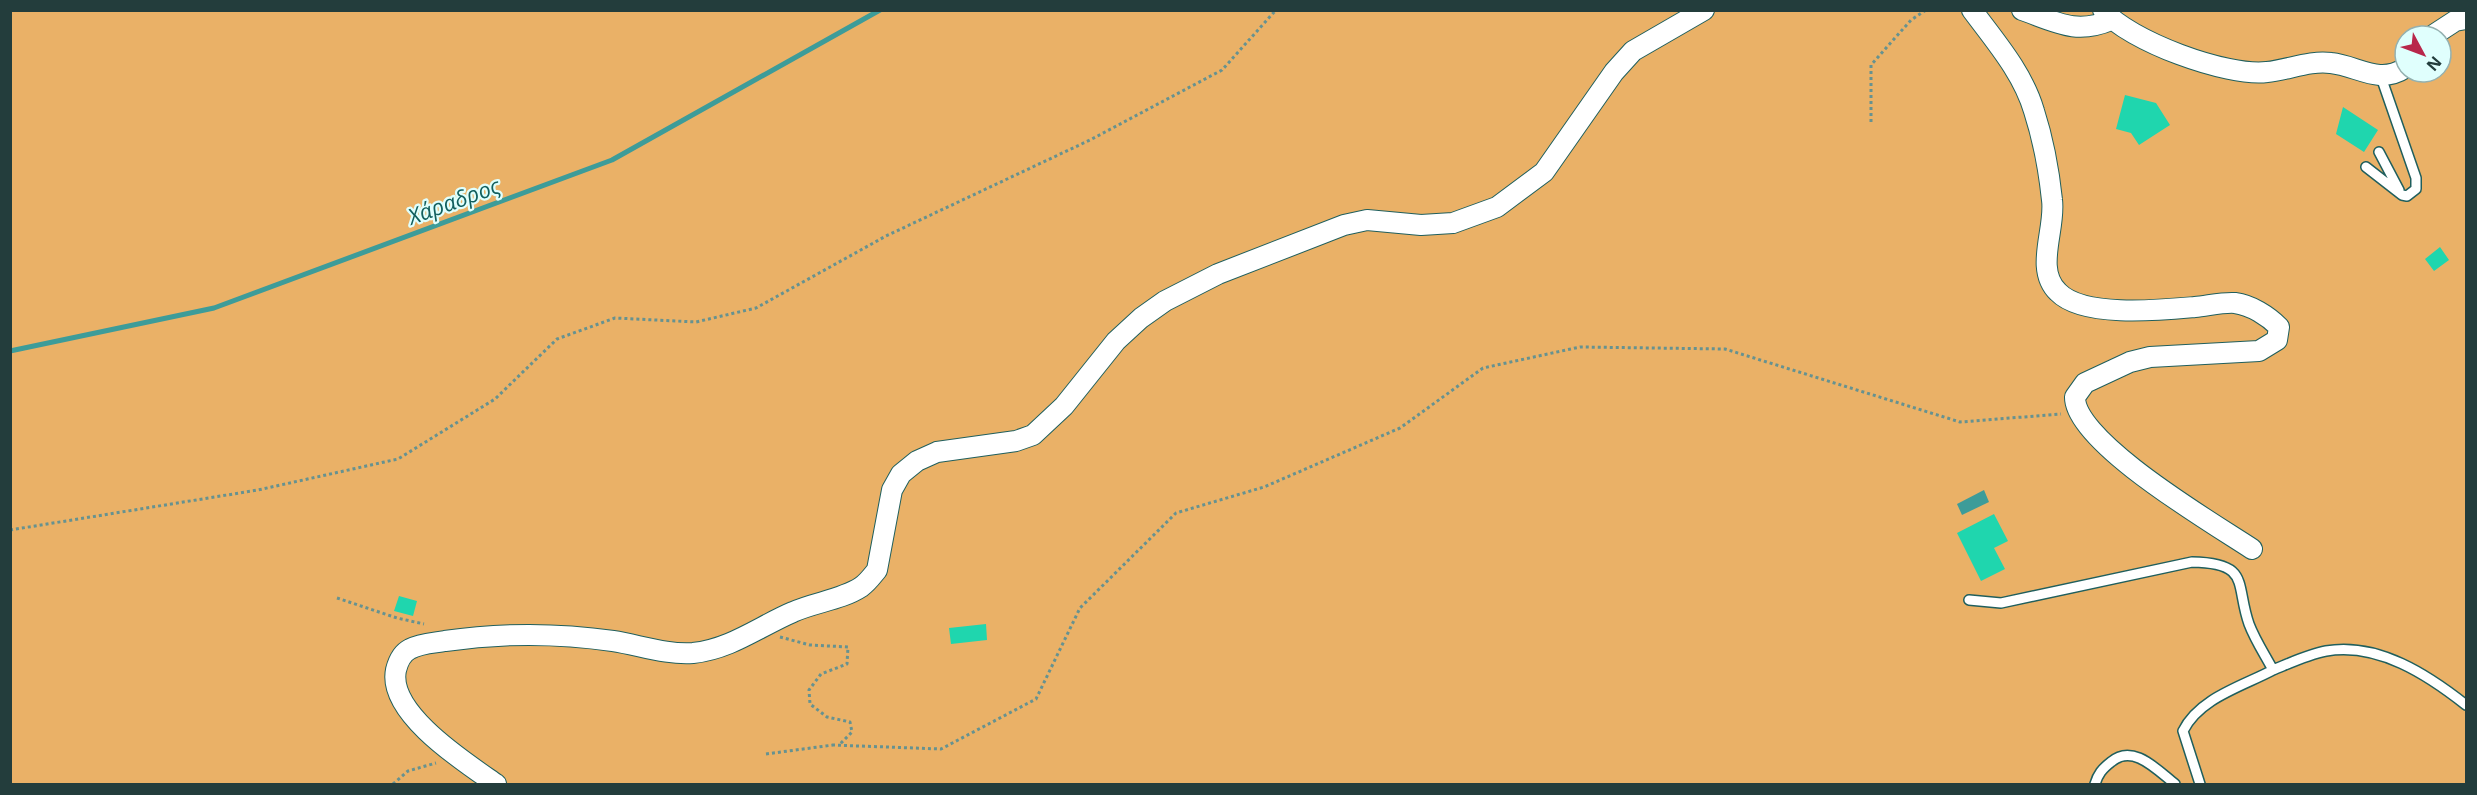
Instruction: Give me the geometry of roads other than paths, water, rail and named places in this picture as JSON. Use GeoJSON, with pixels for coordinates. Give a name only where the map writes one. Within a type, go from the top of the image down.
{"type":"FeatureCollection","features":[{"type":"Feature","properties":{"kind":"street"},"geometry":{"type":"LineString","coordinates":[[496,784],[461,759],[418,722],[400,698],[395,679],[396,669],[401,657],[408,650],[418,645],[479,636],[531,635],[610,641],[693,653],[723,647],[793,612],[850,593],[870,579],[881,557],[892,490],[901,474],[917,461],[937,452],[1016,441],[1033,435],[1064,406],[1116,341],[1141,318],[1165,301],[1218,274],[1344,225],[1367,220],[1421,225],[1453,223],[1497,207],[1544,172],[1614,72],[1633,51],[1704,10]]}},
{"type":"Feature","properties":{"kind":"street"},"geometry":{"type":"LineString","coordinates":[[1972,10],[2011,63],[2034,110],[2053,203],[2047,271],[2051,284],[2059,293],[2070,301],[2085,306],[2154,311],[2234,303],[2259,312],[2279,327],[2277,340],[2259,351],[2150,357],[2130,362],[2085,383],[2075,398],[2078,411],[2115,454],[2148,481],[2252,549]]}},
{"type":"Feature","properties":{"kind":"street"},"geometry":{"type":"LineString","coordinates":[[2022,10],[2073,28],[2086,28],[2107,15],[2137,36],[2194,60],[2247,73],[2266,73],[2319,62],[2338,64],[2381,77],[2393,72]]}},
{"type":"Feature","properties":{"kind":"street"},"geometry":{"type":"LineString","coordinates":[[2450,24],[2466,19]]}},
{"type":"Feature","properties":{"kind":"lane"},"geometry":{"type":"LineString","coordinates":[[2366,167],[2402,195],[2412,194],[2415,189],[2416,178],[2381,77]]}},
{"type":"Feature","properties":{"kind":"lane"},"geometry":{"type":"LineString","coordinates":[[2379,152],[2402,195]]}},
{"type":"Feature","properties":{"kind":"lane"},"geometry":{"type":"LineString","coordinates":[[1969,600],[2001,603],[2192,562],[2212,564],[2229,570],[2241,583],[2248,621],[2273,670]]}},
{"type":"Feature","properties":{"kind":"lane"},"geometry":{"type":"LineString","coordinates":[[2200,784],[2183,731],[2188,720],[2198,709],[2273,670],[2325,651],[2369,653],[2409,668],[2437,683],[2466,705]]}},
{"type":"Feature","properties":{"kind":"lane"},"geometry":{"type":"LineString","coordinates":[[2095,784],[2100,771],[2117,756],[2125,755],[2144,760],[2175,784]]}},
{"type":"Feature","properties":{"kind":"water"},"geometry":{"type":"Polygon","coordinates":[[[1984,490],[1989,502],[1962,515],[1957,504],[1984,490]]]}},
{"type":"Feature","properties":{"kind":"waterway","name":"Χάραδρος"},"geometry":{"type":"LineString","coordinates":[[10,351],[214,308],[612,160],[880,10]]}}]}
